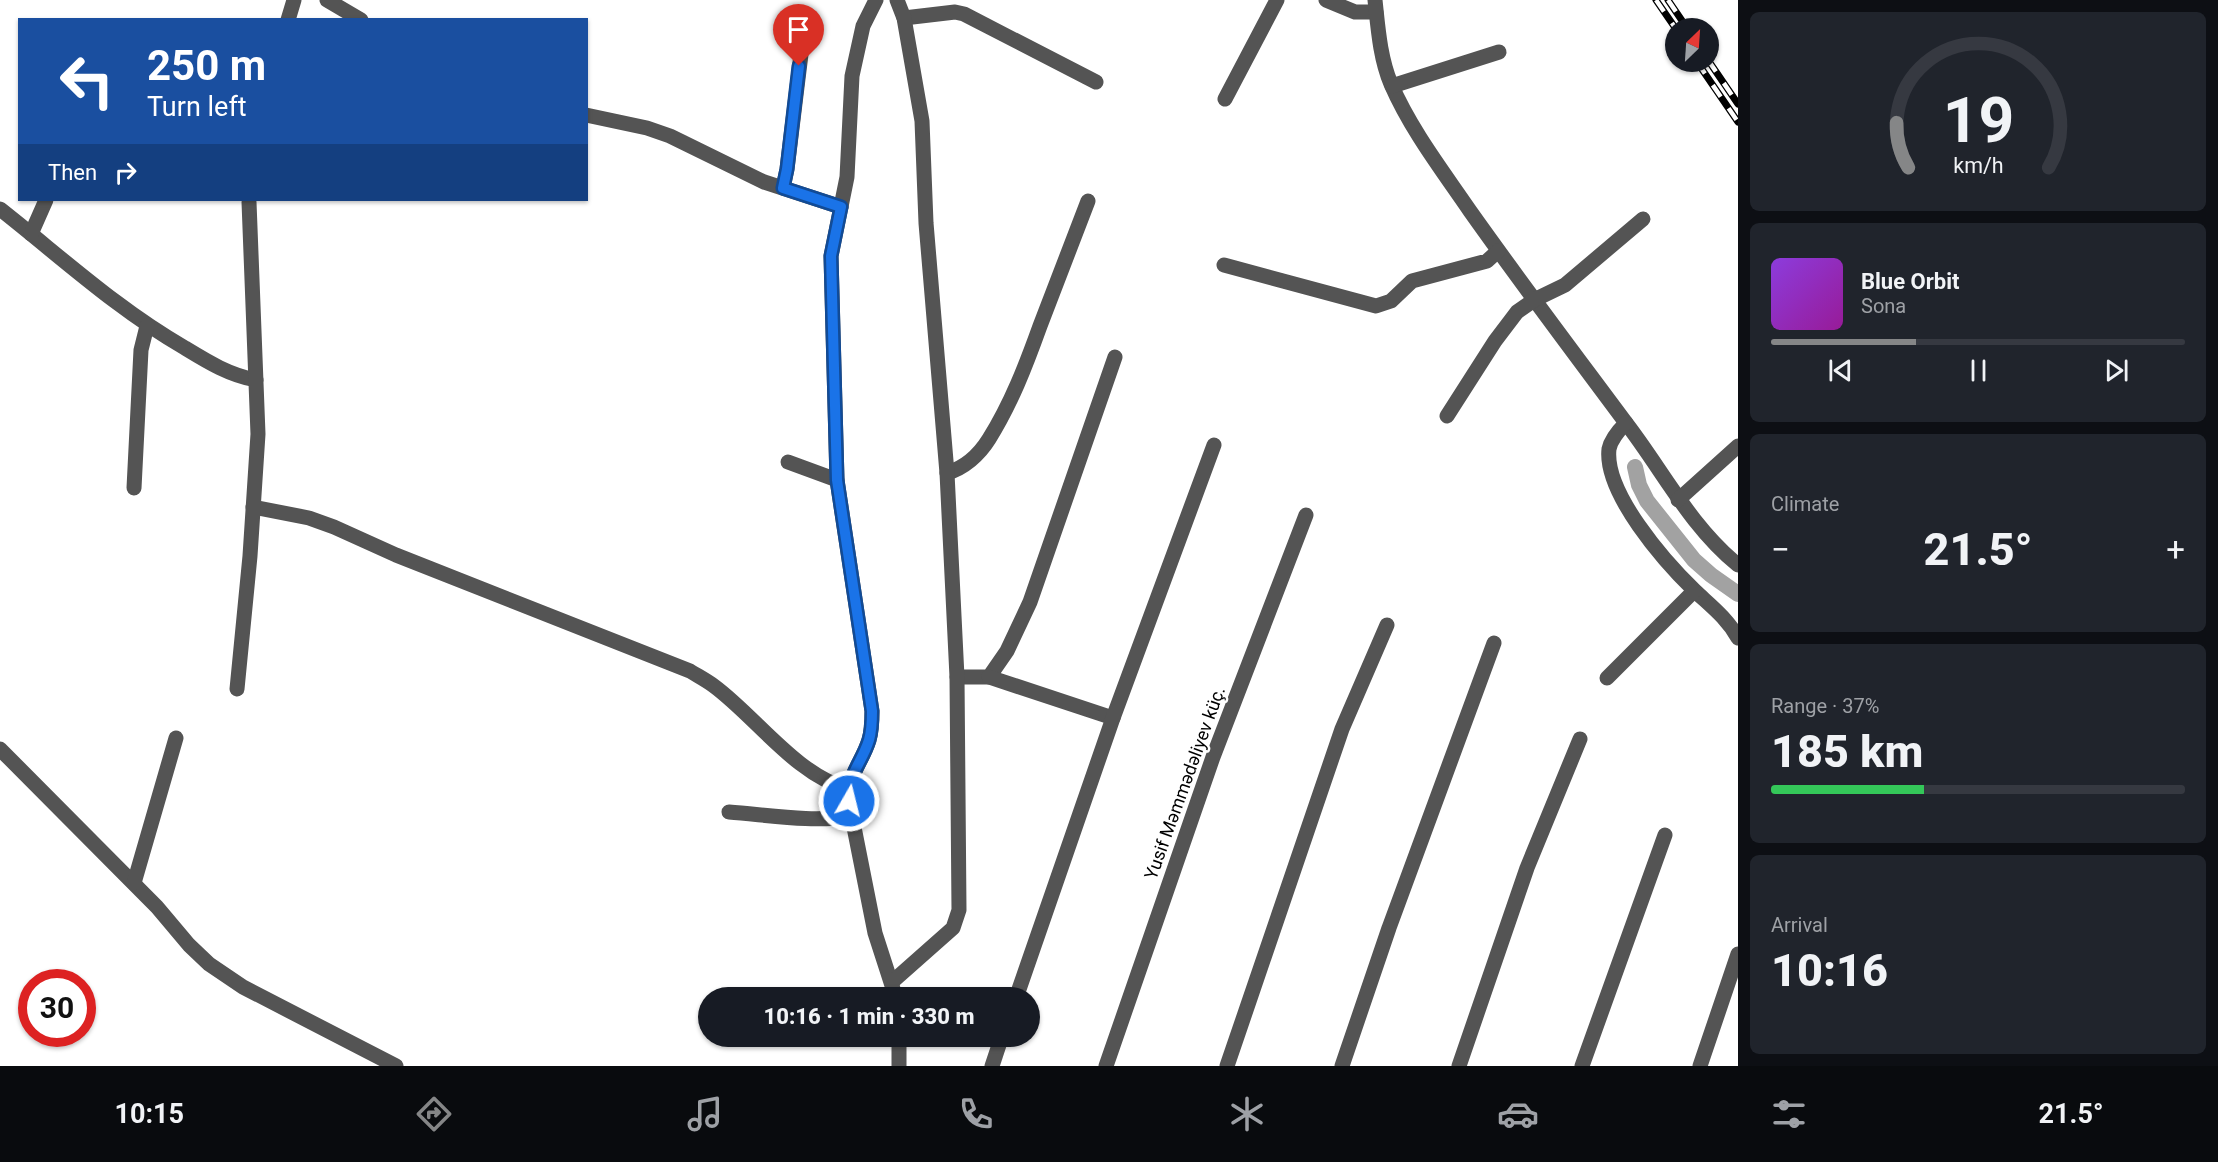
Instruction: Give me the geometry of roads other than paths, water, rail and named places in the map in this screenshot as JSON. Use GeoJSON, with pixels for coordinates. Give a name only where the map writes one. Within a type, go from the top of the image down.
{"type":"FeatureCollection","features":[{"type":"Feature","properties":{"kind":"street"},"geometry":{"type":"LineString","coordinates":[[289,18],[294,0]]}},
{"type":"Feature","properties":{"kind":"street"},"geometry":{"type":"LineString","coordinates":[[327,0],[358,18]]}},
{"type":"Feature","properties":{"kind":"street"},"geometry":{"type":"LineString","coordinates":[[876,0],[863,26],[852,76],[847,177],[831,256],[837,480],[872,711],[869,741],[851,777],[848,789],[875,933],[893,987]]}},
{"type":"Feature","properties":{"kind":"street"},"geometry":{"type":"LineString","coordinates":[[892,982],[953,928],[957,918],[957,677],[947,473],[926,223],[922,121],[904,18],[897,0]]}},
{"type":"Feature","properties":{"kind":"street"},"geometry":{"type":"LineString","coordinates":[[1226,99],[1277,0]]}},
{"type":"Feature","properties":{"kind":"street"},"geometry":{"type":"LineString","coordinates":[[1326,0],[1355,12],[1376,6],[1385,69],[1428,150],[1498,251],[1655,463],[1678,500],[1702,531],[1738,565]]}},
{"type":"Feature","properties":{"kind":"street"},"geometry":{"type":"LineString","coordinates":[[904,18],[945,13],[964,14],[1096,82]]}},
{"type":"Feature","properties":{"kind":"street"},"geometry":{"type":"LineString","coordinates":[[783,188],[802,46]]}},
{"type":"Feature","properties":{"kind":"street"},"geometry":{"type":"LineString","coordinates":[[1392,86],[1499,52]]}},
{"type":"Feature","properties":{"kind":"street"},"geometry":{"type":"LineString","coordinates":[[588,115],[647,128],[670,136],[745,173],[841,207]]}},
{"type":"Feature","properties":{"kind":"street"},"geometry":{"type":"LineString","coordinates":[[31,234],[46,201]]}},
{"type":"Feature","properties":{"kind":"street"},"geometry":{"type":"LineString","coordinates":[[947,473],[957,470],[970,461],[988,441],[1007,406],[1021,377],[1088,201]]}},
{"type":"Feature","properties":{"kind":"street"},"geometry":{"type":"LineString","coordinates":[[237,688],[258,434],[249,202]]}},
{"type":"Feature","properties":{"kind":"street"},"geometry":{"type":"LineString","coordinates":[[0,209],[84,279],[147,326],[222,370],[256,380]]}},
{"type":"Feature","properties":{"kind":"street"},"geometry":{"type":"LineString","coordinates":[[1447,416],[1495,341],[1517,312],[1534,300],[1565,285],[1643,219]]}},
{"type":"Feature","properties":{"kind":"street"},"geometry":{"type":"LineString","coordinates":[[1224,265],[1376,306],[1391,301],[1412,281],[1487,261],[1498,251]]}},
{"type":"Feature","properties":{"kind":"street"},"geometry":{"type":"LineString","coordinates":[[134,488],[141,350],[147,326]]}},
{"type":"Feature","properties":{"kind":"street"},"geometry":{"type":"LineString","coordinates":[[989,677],[1007,651],[1030,602],[1114,357]]}},
{"type":"Feature","properties":{"kind":"street"},"geometry":{"type":"LineString","coordinates":[[1626,423],[1617,432],[1610,447],[1609,465],[1615,483],[1630,512],[1648,539],[1694,591],[1717,610],[1738,638]]}},
{"type":"Feature","properties":{"kind":"street"},"geometry":{"type":"LineString","coordinates":[[1020,987],[1113,718],[1214,445]]}},
{"type":"Feature","properties":{"kind":"street"},"geometry":{"type":"LineString","coordinates":[[1678,500],[1738,446]]}},
{"type":"Feature","properties":{"kind":"street"},"geometry":{"type":"LineString","coordinates":[[788,462],[837,480]]}},
{"type":"Feature","properties":{"kind":"street"},"geometry":{"type":"LineString","coordinates":[[253,507],[309,518],[334,526],[378,548],[690,671],[714,686],[812,772],[832,785],[848,789]]}},
{"type":"Feature","properties":{"kind":"street","name":"Yusif Məmmədəliyev küç."},"geometry":{"type":"LineString","coordinates":[[1106,1066],[1213,757],[1306,515]]}},
{"type":"Feature","properties":{"kind":"street"},"geometry":{"type":"LineString","coordinates":[[1606,678],[1694,591]]}},
{"type":"Feature","properties":{"kind":"street"},"geometry":{"type":"LineString","coordinates":[[1227,1066],[1342,729],[1387,625]]}},
{"type":"Feature","properties":{"kind":"street"},"geometry":{"type":"LineString","coordinates":[[1342,1066],[1389,928],[1494,643]]}},
{"type":"Feature","properties":{"kind":"street"},"geometry":{"type":"LineString","coordinates":[[957,677],[989,677],[1113,718]]}},
{"type":"Feature","properties":{"kind":"street"},"geometry":{"type":"LineString","coordinates":[[134,883],[176,738]]}},
{"type":"Feature","properties":{"kind":"street"},"geometry":{"type":"LineString","coordinates":[[1459,1066],[1527,868],[1580,739]]}},
{"type":"Feature","properties":{"kind":"street"},"geometry":{"type":"LineString","coordinates":[[0,749],[158,907],[189,945],[216,969],[243,987],[396,1066]]}},
{"type":"Feature","properties":{"kind":"street"},"geometry":{"type":"LineString","coordinates":[[729,812],[818,819],[852,816]]}},
{"type":"Feature","properties":{"kind":"street"},"geometry":{"type":"LineString","coordinates":[[1582,1066],[1665,835]]}},
{"type":"Feature","properties":{"kind":"street"},"geometry":{"type":"LineString","coordinates":[[1700,1066],[1738,954]]}},
{"type":"Feature","properties":{"kind":"street"},"geometry":{"type":"LineString","coordinates":[[898,1066],[899,1047]]}},
{"type":"Feature","properties":{"kind":"street"},"geometry":{"type":"LineString","coordinates":[[992,1066],[998,1047]]}},
{"type":"Feature","properties":{"kind":"waterway"},"geometry":{"type":"LineString","coordinates":[[1635,467],[1639,485],[1647,501],[1694,560],[1738,594]]}},
{"type":"Feature","properties":{"kind":"railway"},"geometry":{"type":"LineString","coordinates":[[1656,0],[1668,18]]}},
{"type":"Feature","properties":{"kind":"railway"},"geometry":{"type":"LineString","coordinates":[[1668,0],[1680,18]]}},
{"type":"Feature","properties":{"kind":"railway"},"geometry":{"type":"LineString","coordinates":[[1704,72],[1738,122]]}},
{"type":"Feature","properties":{"kind":"railway"},"geometry":{"type":"LineString","coordinates":[[1716,72],[1738,104]]}}]}
